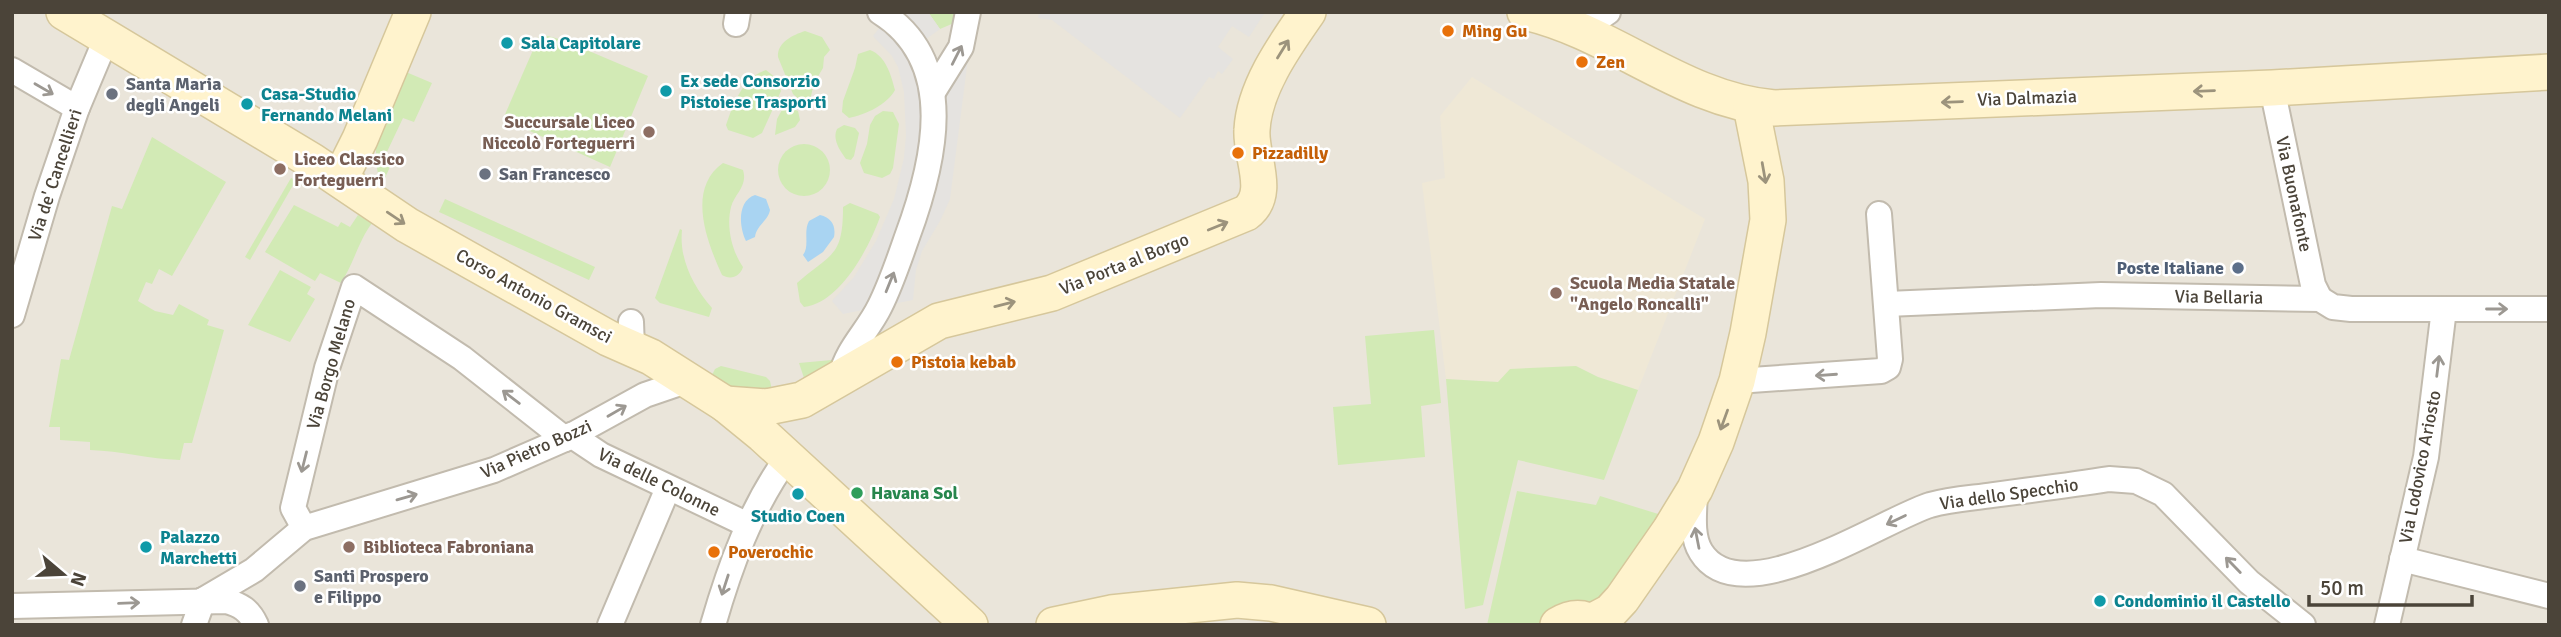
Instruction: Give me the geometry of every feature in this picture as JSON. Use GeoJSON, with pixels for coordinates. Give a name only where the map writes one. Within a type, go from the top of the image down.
{"type":"FeatureCollection","features":[{"type":"Feature","properties":{"kind":"street","name":"Corso Antonio Gramsci"},"geometry":{"type":"LineString","coordinates":[[64,12],[340,179],[407,225],[608,338],[632,335],[651,357],[726,404],[970,625]]}},
{"type":"Feature","properties":{"kind":"street"},"geometry":{"type":"LineString","coordinates":[[340,179],[360,139],[412,12]]}},
{"type":"Feature","properties":{"kind":"street"},"geometry":{"type":"LineString","coordinates":[[841,376],[847,356],[886,294],[919,206],[933,143],[933,92],[922,63],[908,36],[880,12]]}},
{"type":"Feature","properties":{"kind":"street"},"geometry":{"type":"LineString","coordinates":[[933,92],[961,47],[968,12]]}},
{"type":"Feature","properties":{"kind":"street","name":"Via Porta al Borgo"},"geometry":{"type":"LineString","coordinates":[[802,400],[939,321],[1052,293],[1241,217],[1257,200],[1259,187],[1251,137],[1254,116],[1278,57],[1308,12]]}},
{"type":"Feature","properties":{"kind":"street","name":"Via Dalmazia"},"geometry":{"type":"LineString","coordinates":[[1525,12],[1594,21],[1697,89],[1751,106],[1790,108],[2272,88],[2549,72]]}},
{"type":"Feature","properties":{"kind":"street","name":"Via de' Cancellieri"},"geometry":{"type":"LineString","coordinates":[[12,315],[47,195],[77,108],[106,39]]}},
{"type":"Feature","properties":{"kind":"street"},"geometry":{"type":"LineString","coordinates":[[12,70],[77,108]]}},
{"type":"Feature","properties":{"kind":"street","name":"Via Buonafonte"},"geometry":{"type":"LineString","coordinates":[[2272,88],[2313,285],[2320,299]]}},
{"type":"Feature","properties":{"kind":"street","name":"Via dello Specchio"},"geometry":{"type":"LineString","coordinates":[[1573,624],[1610,612],[1670,530],[1695,489],[1716,442],[1737,381],[1768,220],[1766,181],[1751,106]]}},
{"type":"Feature","properties":{"kind":"street"},"geometry":{"type":"LineString","coordinates":[[1737,381],[1886,369],[1891,362],[1879,214]]}},
{"type":"Feature","properties":{"kind":"street","name":"Via Borgo Melano"},"geometry":{"type":"LineString","coordinates":[[304,528],[293,508],[327,368],[354,287],[462,358],[568,437]]}},
{"type":"Feature","properties":{"kind":"street","name":"Via Bellaria"},"geometry":{"type":"LineString","coordinates":[[1887,304],[2092,295],[2320,299],[2333,307],[2351,309],[2549,309]]}},
{"type":"Feature","properties":{"kind":"street","name":"Via Lodovico Ariosto"},"geometry":{"type":"LineString","coordinates":[[2387,625],[2431,430],[2444,309]]}},
{"type":"Feature","properties":{"kind":"street","name":"Via Pietro Bozzi"},"geometry":{"type":"LineString","coordinates":[[304,528],[494,470],[568,437],[645,395],[686,381]]}},
{"type":"Feature","properties":{"kind":"street"},"geometry":{"type":"LineString","coordinates":[[726,404],[767,407],[802,400]]}},
{"type":"Feature","properties":{"kind":"street"},"geometry":{"type":"LineString","coordinates":[[713,625],[728,575],[748,525],[787,458],[789,429],[802,400]]}},
{"type":"Feature","properties":{"kind":"street","name":"Via delle Colonne"},"geometry":{"type":"LineString","coordinates":[[568,437],[748,525]]}},
{"type":"Feature","properties":{"kind":"street","name":"Via dello Specchio"},"geometry":{"type":"LineString","coordinates":[[1695,489],[1695,535],[1701,553],[1716,565],[1748,573],[1772,571],[1804,563],[1933,504],[2109,480],[2136,481],[2155,488],[2171,500],[2249,582],[2303,625]]}},
{"type":"Feature","properties":{"kind":"street"},"geometry":{"type":"LineString","coordinates":[[610,625],[668,488]]}},
{"type":"Feature","properties":{"kind":"street"},"geometry":{"type":"LineString","coordinates":[[194,625],[203,600],[254,570],[304,528]]}},
{"type":"Feature","properties":{"kind":"street"},"geometry":{"type":"LineString","coordinates":[[2402,559],[2549,596]]}},
{"type":"Feature","properties":{"kind":"street"},"geometry":{"type":"LineString","coordinates":[[1054,625],[1111,614],[1237,600],[1270,603],[1368,625]]}},
{"type":"Feature","properties":{"kind":"street"},"geometry":{"type":"LineString","coordinates":[[12,606],[226,601],[240,605],[253,619]]}},
{"type":"Feature","properties":{"kind":"shaded area"},"geometry":{"type":"Polygon","coordinates":[[[12,12],[2549,12],[2549,625],[12,625],[12,12]]]}},
{"type":"Feature","properties":{"kind":"shaded area"},"geometry":{"type":"Polygon","coordinates":[[[880,12],[928,12],[940,29],[922,42],[933,61],[938,63],[970,43],[950,199],[922,251],[916,270],[913,300],[843,314],[832,301],[854,277],[876,241],[894,199],[904,158],[904,92],[898,67],[892,56],[873,36],[887,18],[880,12]]]}},
{"type":"Feature","properties":{"kind":"shaded area"},"geometry":{"type":"Polygon","coordinates":[[[1039,12],[1264,14],[1249,37],[1232,26],[1218,47],[1233,59],[1222,74],[1218,71],[1214,79],[1209,77],[1180,118],[1052,20],[1038,18],[1039,12]]]}},
{"type":"Feature","properties":{"kind":"shaded area","name":"Scuola Media Statale \"Angelo Roncalli\""},"geometry":{"type":"Polygon","coordinates":[[[1472,77],[1705,219],[1638,390],[1598,377],[1576,366],[1498,382],[1446,379],[1422,183],[1445,178],[1440,116],[1472,77]]]}},
{"type":"Feature","properties":{"kind":"green space"},"geometry":{"type":"Polygon","coordinates":[[[928,12],[962,12],[961,20],[940,29],[928,12]]]}},
{"type":"Feature","properties":{"kind":"green space"},"geometry":{"type":"Polygon","coordinates":[[[805,31],[822,37],[830,50],[824,57],[823,68],[814,83],[811,96],[806,102],[802,102],[793,94],[778,52],[783,43],[805,31]]]}},
{"type":"Feature","properties":{"kind":"green space"},"geometry":{"type":"Polygon","coordinates":[[[540,34],[563,40],[648,76],[610,167],[503,119],[540,34]]]}},
{"type":"Feature","properties":{"kind":"green space"},"geometry":{"type":"Polygon","coordinates":[[[870,50],[884,61],[895,90],[875,108],[849,118],[842,112],[843,101],[858,54],[870,50]]]}},
{"type":"Feature","properties":{"kind":"green space"},"geometry":{"type":"Polygon","coordinates":[[[766,70],[776,78],[781,91],[762,133],[753,138],[728,130],[726,125],[740,92],[751,79],[766,70]]]}},
{"type":"Feature","properties":{"kind":"green space"},"geometry":{"type":"Polygon","coordinates":[[[406,72],[432,83],[414,122],[403,118],[385,156],[393,160],[381,187],[376,164],[376,147],[406,72]]]}},
{"type":"Feature","properties":{"kind":"green space"},"geometry":{"type":"Polygon","coordinates":[[[784,106],[798,111],[800,120],[795,127],[775,135],[777,119],[784,106]]]}},
{"type":"Feature","properties":{"kind":"green space"},"geometry":{"type":"Polygon","coordinates":[[[883,111],[893,112],[899,124],[893,168],[890,174],[882,178],[864,173],[860,163],[870,125],[875,116],[883,111]]]}},
{"type":"Feature","properties":{"kind":"green space"},"geometry":{"type":"Polygon","coordinates":[[[844,125],[855,128],[859,133],[851,160],[846,159],[836,141],[837,129],[844,125]]]}},
{"type":"Feature","properties":{"kind":"green space"},"geometry":{"type":"Polygon","coordinates":[[[152,137],[226,182],[172,276],[159,269],[152,284],[146,282],[138,301],[155,311],[173,315],[179,304],[209,320],[207,325],[224,330],[192,443],[184,443],[180,460],[90,450],[90,442],[60,440],[60,427],[49,427],[61,359],[69,360],[112,206],[122,209],[152,137]]]}},
{"type":"Feature","properties":{"kind":"green space"},"geometry":{"type":"Polygon","coordinates":[[[804,144],[814,146],[822,152],[828,160],[828,180],[822,188],[814,194],[804,196],[794,194],[786,188],[780,180],[778,170],[780,160],[786,152],[794,146],[804,144]]]}},
{"type":"Feature","properties":{"kind":"green space"},"geometry":{"type":"Polygon","coordinates":[[[723,163],[743,170],[744,176],[731,207],[729,223],[733,246],[743,267],[740,273],[731,277],[722,275],[703,216],[705,187],[712,174],[723,163]]]}},
{"type":"Feature","properties":{"kind":"green space"},"geometry":{"type":"Polygon","coordinates":[[[291,178],[296,180],[250,260],[245,257],[291,178]]]}},
{"type":"Feature","properties":{"kind":"green space"},"geometry":{"type":"Polygon","coordinates":[[[445,199],[595,267],[589,280],[439,212],[445,199]]]}},
{"type":"Feature","properties":{"kind":"green space"},"geometry":{"type":"Polygon","coordinates":[[[850,203],[880,217],[869,244],[851,272],[830,296],[804,307],[800,302],[797,283],[833,253],[841,236],[843,207],[850,203]]]}},
{"type":"Feature","properties":{"kind":"green space"},"geometry":{"type":"Polygon","coordinates":[[[294,205],[338,227],[341,222],[350,227],[358,215],[372,223],[341,283],[320,273],[315,281],[265,252],[294,205]]]}},
{"type":"Feature","properties":{"kind":"green space"},"geometry":{"type":"Polygon","coordinates":[[[680,229],[689,272],[712,308],[709,317],[660,303],[655,298],[680,229]]]}},
{"type":"Feature","properties":{"kind":"green space"},"geometry":{"type":"Polygon","coordinates":[[[280,270],[311,287],[307,294],[315,299],[290,342],[248,325],[280,270]]]}},
{"type":"Feature","properties":{"kind":"green space"},"geometry":{"type":"Polygon","coordinates":[[[1434,330],[1441,403],[1421,406],[1425,457],[1338,465],[1333,407],[1371,404],[1365,336],[1434,330]]]}},
{"type":"Feature","properties":{"kind":"green space"},"geometry":{"type":"Polygon","coordinates":[[[832,360],[833,364],[804,378],[799,363],[832,360]]]}},
{"type":"Feature","properties":{"kind":"green space"},"geometry":{"type":"Polygon","coordinates":[[[721,366],[766,377],[772,390],[720,387],[711,377],[715,369],[721,366]]]}},
{"type":"Feature","properties":{"kind":"green space"},"geometry":{"type":"Polygon","coordinates":[[[1576,366],[1598,377],[1638,390],[1604,480],[1518,460],[1483,605],[1465,609],[1446,379],[1498,382],[1510,369],[1576,366]]]}},
{"type":"Feature","properties":{"kind":"green space"},"geometry":{"type":"Polygon","coordinates":[[[1517,491],[1596,505],[1600,496],[1668,517],[1613,592],[1567,625],[1487,625],[1517,491]]]}},
{"type":"Feature","properties":{"kind":"water"},"geometry":{"type":"Polygon","coordinates":[[[755,195],[766,199],[770,210],[755,237],[746,241],[741,222],[742,209],[749,198],[755,195]]]}},
{"type":"Feature","properties":{"kind":"water"},"geometry":{"type":"Polygon","coordinates":[[[820,215],[832,223],[834,237],[823,252],[808,262],[803,255],[807,225],[820,215]]]}},
{"type":"Feature","properties":{"kind":"place","name":"Ming Gu"},"geometry":{"type":"Point","coordinates":[1448,31]}},
{"type":"Feature","properties":{"kind":"place","name":"Sala Capitolare"},"geometry":{"type":"Point","coordinates":[507,43]}},
{"type":"Feature","properties":{"kind":"place","name":"Zen"},"geometry":{"type":"Point","coordinates":[1582,62]}},
{"type":"Feature","properties":{"kind":"place","name":"Ex sede Consorzio Pistoiese Trasporti"},"geometry":{"type":"Point","coordinates":[666,91]}},
{"type":"Feature","properties":{"kind":"place","name":"Santa Maria degli Angeli"},"geometry":{"type":"Point","coordinates":[112,94]}},
{"type":"Feature","properties":{"kind":"place","name":"Casa-Studio Fernando Melani"},"geometry":{"type":"Point","coordinates":[247,104]}},
{"type":"Feature","properties":{"kind":"place","name":"Succursale Liceo Niccolò Forteguerri"},"geometry":{"type":"Point","coordinates":[649,132]}},
{"type":"Feature","properties":{"kind":"place","name":"Pizzadilly"},"geometry":{"type":"Point","coordinates":[1238,153]}},
{"type":"Feature","properties":{"kind":"place","name":"Liceo Classico Forteguerri"},"geometry":{"type":"Point","coordinates":[280,169]}},
{"type":"Feature","properties":{"kind":"place","name":"San Francesco"},"geometry":{"type":"Point","coordinates":[485,174]}},
{"type":"Feature","properties":{"kind":"place","name":"Poste Italiane"},"geometry":{"type":"Point","coordinates":[2238,268]}},
{"type":"Feature","properties":{"kind":"place","name":"Scuola Media Statale \"Angelo Roncalli\""},"geometry":{"type":"Point","coordinates":[1556,293]}},
{"type":"Feature","properties":{"kind":"place","name":"Pistoia kebab"},"geometry":{"type":"Point","coordinates":[897,362]}},
{"type":"Feature","properties":{"kind":"place","name":"Havana Sol"},"geometry":{"type":"Point","coordinates":[857,493]}},
{"type":"Feature","properties":{"kind":"place","name":"Studio Coen"},"geometry":{"type":"Point","coordinates":[798,494]}},
{"type":"Feature","properties":{"kind":"place","name":"Palazzo Marchetti"},"geometry":{"type":"Point","coordinates":[146,547]}},
{"type":"Feature","properties":{"kind":"place","name":"Biblioteca Fabroniana"},"geometry":{"type":"Point","coordinates":[349,547]}},
{"type":"Feature","properties":{"kind":"place","name":"Poverochic"},"geometry":{"type":"Point","coordinates":[714,552]}},
{"type":"Feature","properties":{"kind":"place","name":"Santi Prospero e Filippo"},"geometry":{"type":"Point","coordinates":[300,586]}},
{"type":"Feature","properties":{"kind":"place","name":"Condominio il Castello"},"geometry":{"type":"Point","coordinates":[2100,601]}}]}
